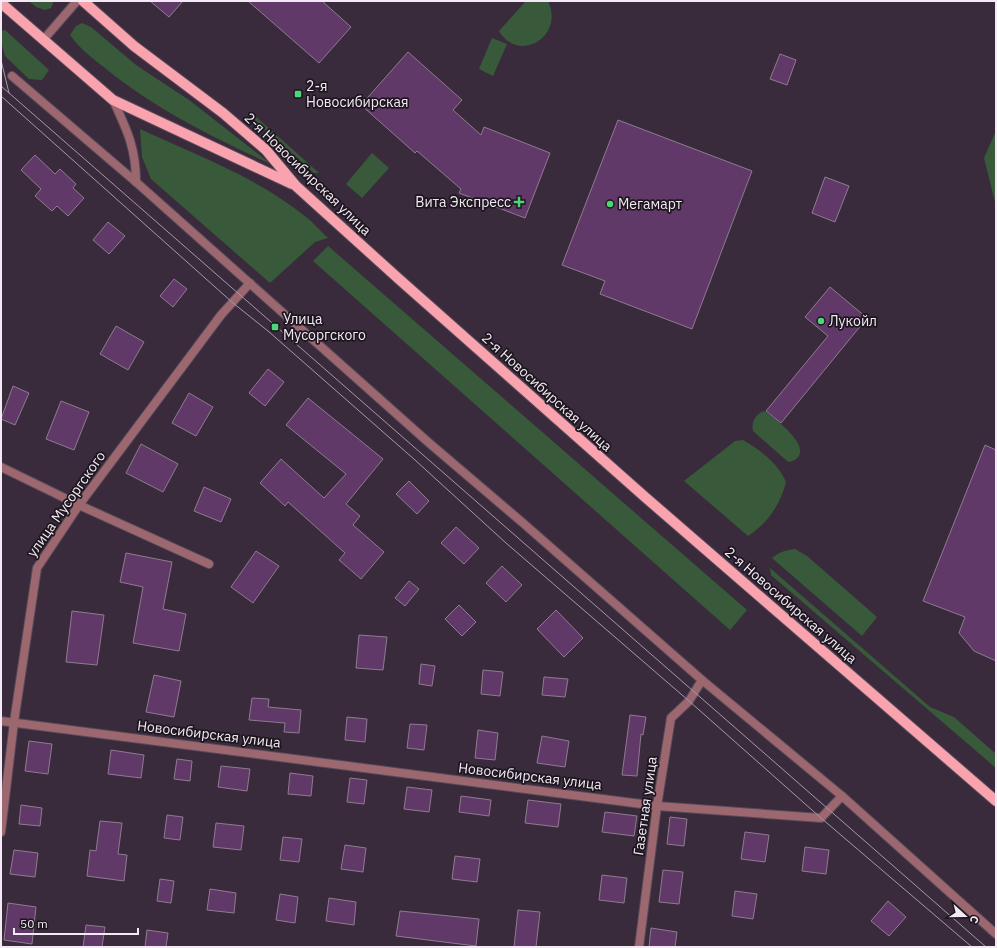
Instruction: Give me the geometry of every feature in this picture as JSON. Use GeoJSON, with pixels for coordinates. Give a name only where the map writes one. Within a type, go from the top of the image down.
{"type":"FeatureCollection","features":[{"type":"Feature","properties":{"kind":"main road","name":"2-я Новосибирская улица"},"geometry":{"type":"LineString","coordinates":[[83,1],[134,46],[224,113],[266,150],[296,186],[645,497],[996,801]]}},
{"type":"Feature","properties":{"kind":"main road"},"geometry":{"type":"LineString","coordinates":[[1,3],[113,100],[296,186]]}},
{"type":"Feature","properties":{"kind":"street"},"geometry":{"type":"LineString","coordinates":[[44,39],[77,1]]}},
{"type":"Feature","properties":{"kind":"street"},"geometry":{"type":"LineString","coordinates":[[12,76],[136,182],[428,442],[702,680],[842,796],[996,934]]}},
{"type":"Feature","properties":{"kind":"street"},"geometry":{"type":"LineString","coordinates":[[113,100],[129,133],[136,160],[136,182]]}},
{"type":"Feature","properties":{"kind":"street","name":"улица Мусоргского"},"geometry":{"type":"LineString","coordinates":[[1,832],[14,722],[37,568],[79,505],[221,315],[250,283]]}},
{"type":"Feature","properties":{"kind":"street"},"geometry":{"type":"LineString","coordinates":[[1,467],[79,505],[209,564]]}},
{"type":"Feature","properties":{"kind":"street","name":"Газетная улица"},"geometry":{"type":"LineString","coordinates":[[639,947],[657,806],[671,718],[689,700],[702,680]]}},
{"type":"Feature","properties":{"kind":"street","name":"Новосибирская улица"},"geometry":{"type":"LineString","coordinates":[[1,721],[657,806],[821,818],[842,796]]}},
{"type":"Feature","properties":{"kind":"green space"},"geometry":{"type":"Polygon","coordinates":[[[29,1],[54,1],[51,8],[45,10],[36,7],[29,1]]]}},
{"type":"Feature","properties":{"kind":"green space"},"geometry":{"type":"Polygon","coordinates":[[[526,1],[548,1],[552,14],[550,26],[545,35],[537,42],[527,46],[517,45],[507,41],[499,31],[526,1]]]}},
{"type":"Feature","properties":{"kind":"green space"},"geometry":{"type":"Polygon","coordinates":[[[82,23],[91,27],[136,65],[189,100],[271,164],[206,133],[164,109],[124,83],[86,53],[70,35],[76,26],[82,23]]]}},
{"type":"Feature","properties":{"kind":"green space"},"geometry":{"type":"Polygon","coordinates":[[[5,30],[49,70],[42,80],[29,79],[5,56],[1,42],[1,31],[5,30]]]}},
{"type":"Feature","properties":{"kind":"green space"},"geometry":{"type":"Polygon","coordinates":[[[492,38],[507,44],[493,76],[479,69],[492,38]]]}},
{"type":"Feature","properties":{"kind":"green space"},"geometry":{"type":"Polygon","coordinates":[[[254,115],[319,173],[314,173],[254,120],[254,115]]]}},
{"type":"Feature","properties":{"kind":"green space"},"geometry":{"type":"Polygon","coordinates":[[[140,129],[247,178],[287,203],[306,217],[328,238],[315,242],[270,283],[151,179],[142,157],[140,129]]]}},
{"type":"Feature","properties":{"kind":"green space"},"geometry":{"type":"Polygon","coordinates":[[[996,131],[996,206],[984,158],[996,131]]]}},
{"type":"Feature","properties":{"kind":"green space"},"geometry":{"type":"Polygon","coordinates":[[[372,153],[389,168],[362,198],[346,184],[372,153]]]}},
{"type":"Feature","properties":{"kind":"green space"},"geometry":{"type":"Polygon","coordinates":[[[328,246],[747,610],[730,630],[313,261],[328,246]]]}},
{"type":"Feature","properties":{"kind":"green space"},"geometry":{"type":"Polygon","coordinates":[[[764,411],[785,428],[798,443],[800,451],[798,457],[790,462],[753,431],[754,419],[764,411]]]}},
{"type":"Feature","properties":{"kind":"green space"},"geometry":{"type":"Polygon","coordinates":[[[743,440],[768,458],[783,475],[786,482],[777,506],[762,525],[748,536],[684,481],[735,441],[743,440]]]}},
{"type":"Feature","properties":{"kind":"green space"},"geometry":{"type":"Polygon","coordinates":[[[795,549],[807,556],[877,617],[862,636],[772,558],[777,554],[795,549]]]}},
{"type":"Feature","properties":{"kind":"green space"},"geometry":{"type":"Polygon","coordinates":[[[770,568],[930,707],[954,717],[996,754],[996,768],[771,575],[770,568]]]}},
{"type":"Feature","properties":{"kind":"building"},"geometry":{"type":"Polygon","coordinates":[[[150,1],[183,1],[169,17],[150,1]]]}},
{"type":"Feature","properties":{"kind":"building"},"geometry":{"type":"Polygon","coordinates":[[[248,1],[322,1],[351,27],[319,63],[248,1]]]}},
{"type":"Feature","properties":{"kind":"building"},"geometry":{"type":"Polygon","coordinates":[[[408,52],[462,100],[453,110],[481,135],[484,127],[550,153],[525,218],[459,193],[461,189],[417,151],[415,153],[361,105],[408,52]]]}},
{"type":"Feature","properties":{"kind":"building"},"geometry":{"type":"Polygon","coordinates":[[[780,54],[796,60],[787,85],[770,79],[780,54]]]}},
{"type":"Feature","properties":{"kind":"building"},"geometry":{"type":"Polygon","coordinates":[[[618,120],[752,171],[692,329],[600,294],[605,281],[562,265],[618,120]]]}},
{"type":"Feature","properties":{"kind":"building"},"geometry":{"type":"Polygon","coordinates":[[[35,155],[55,174],[60,169],[76,184],[73,188],[84,198],[68,216],[57,206],[52,211],[35,196],[41,189],[21,170],[35,155]]]}},
{"type":"Feature","properties":{"kind":"building"},"geometry":{"type":"Polygon","coordinates":[[[825,177],[849,186],[835,222],[812,213],[825,177]]]}},
{"type":"Feature","properties":{"kind":"building"},"geometry":{"type":"Polygon","coordinates":[[[108,222],[125,236],[109,254],[93,240],[108,222]]]}},
{"type":"Feature","properties":{"kind":"building"},"geometry":{"type":"Polygon","coordinates":[[[174,279],[187,289],[173,307],[160,296],[174,279]]]}},
{"type":"Feature","properties":{"kind":"building"},"geometry":{"type":"Polygon","coordinates":[[[830,287],[867,318],[781,423],[766,411],[828,336],[805,317],[830,287]]]}},
{"type":"Feature","properties":{"kind":"building"},"geometry":{"type":"Polygon","coordinates":[[[116,326],[144,342],[128,370],[100,354],[116,326]]]}},
{"type":"Feature","properties":{"kind":"building"},"geometry":{"type":"Polygon","coordinates":[[[268,369],[284,382],[265,406],[249,393],[268,369]]]}},
{"type":"Feature","properties":{"kind":"building"},"geometry":{"type":"Polygon","coordinates":[[[13,386],[29,393],[15,425],[1,419],[13,386]]]}},
{"type":"Feature","properties":{"kind":"building"},"geometry":{"type":"Polygon","coordinates":[[[189,393],[213,407],[196,436],[172,423],[189,393]]]}},
{"type":"Feature","properties":{"kind":"building"},"geometry":{"type":"Polygon","coordinates":[[[308,398],[383,459],[346,504],[360,516],[353,525],[384,552],[361,579],[339,560],[345,553],[288,502],[285,506],[260,483],[281,459],[324,498],[346,474],[286,425],[308,398]]]}},
{"type":"Feature","properties":{"kind":"building"},"geometry":{"type":"Polygon","coordinates":[[[61,401],[89,412],[74,450],[46,439],[61,401]]]}},
{"type":"Feature","properties":{"kind":"building"},"geometry":{"type":"Polygon","coordinates":[[[141,444],[178,464],[163,492],[126,473],[141,444]]]}},
{"type":"Feature","properties":{"kind":"building"},"geometry":{"type":"Polygon","coordinates":[[[985,445],[996,450],[996,661],[974,651],[959,633],[965,617],[923,601],[985,445]]]}},
{"type":"Feature","properties":{"kind":"building"},"geometry":{"type":"Polygon","coordinates":[[[409,481],[429,501],[417,514],[396,494],[409,481]]]}},
{"type":"Feature","properties":{"kind":"building"},"geometry":{"type":"Polygon","coordinates":[[[204,487],[231,499],[221,522],[194,511],[204,487]]]}},
{"type":"Feature","properties":{"kind":"building"},"geometry":{"type":"Polygon","coordinates":[[[456,527],[479,548],[464,564],[441,543],[456,527]]]}},
{"type":"Feature","properties":{"kind":"building"},"geometry":{"type":"Polygon","coordinates":[[[256,551],[279,566],[253,603],[231,587],[256,551]]]}},
{"type":"Feature","properties":{"kind":"building"},"geometry":{"type":"Polygon","coordinates":[[[126,553],[172,562],[163,609],[186,614],[179,651],[133,643],[143,587],[120,582],[126,553]]]}},
{"type":"Feature","properties":{"kind":"building"},"geometry":{"type":"Polygon","coordinates":[[[502,566],[522,585],[506,602],[486,583],[502,566]]]}},
{"type":"Feature","properties":{"kind":"building"},"geometry":{"type":"Polygon","coordinates":[[[409,581],[419,589],[405,606],[395,598],[409,581]]]}},
{"type":"Feature","properties":{"kind":"building"},"geometry":{"type":"Polygon","coordinates":[[[459,605],[476,622],[462,636],[445,619],[459,605]]]}},
{"type":"Feature","properties":{"kind":"building"},"geometry":{"type":"Polygon","coordinates":[[[556,610],[583,638],[564,657],[537,629],[556,610]]]}},
{"type":"Feature","properties":{"kind":"building"},"geometry":{"type":"Polygon","coordinates":[[[72,611],[104,615],[97,665],[66,662],[72,611]]]}},
{"type":"Feature","properties":{"kind":"building"},"geometry":{"type":"Polygon","coordinates":[[[359,635],[387,637],[383,670],[356,668],[359,635]]]}},
{"type":"Feature","properties":{"kind":"building"},"geometry":{"type":"Polygon","coordinates":[[[421,664],[435,666],[432,686],[419,684],[421,664]]]}},
{"type":"Feature","properties":{"kind":"building"},"geometry":{"type":"Polygon","coordinates":[[[483,670],[503,672],[500,696],[481,694],[483,670]]]}},
{"type":"Feature","properties":{"kind":"building"},"geometry":{"type":"Polygon","coordinates":[[[154,675],[181,681],[174,717],[146,712],[154,675]]]}},
{"type":"Feature","properties":{"kind":"building"},"geometry":{"type":"Polygon","coordinates":[[[544,677],[568,679],[565,697],[542,695],[544,677]]]}},
{"type":"Feature","properties":{"kind":"building"},"geometry":{"type":"Polygon","coordinates":[[[252,698],[269,699],[268,707],[301,710],[299,733],[284,732],[285,723],[249,720],[252,698]]]}},
{"type":"Feature","properties":{"kind":"building"},"geometry":{"type":"Polygon","coordinates":[[[630,715],[646,717],[643,735],[641,734],[637,776],[622,775],[630,715]]]}},
{"type":"Feature","properties":{"kind":"building"},"geometry":{"type":"Polygon","coordinates":[[[347,717],[367,719],[365,742],[345,740],[347,717]]]}},
{"type":"Feature","properties":{"kind":"building"},"geometry":{"type":"Polygon","coordinates":[[[410,724],[427,725],[424,750],[407,748],[410,724]]]}},
{"type":"Feature","properties":{"kind":"building"},"geometry":{"type":"Polygon","coordinates":[[[478,730],[498,733],[495,760],[475,758],[478,730]]]}},
{"type":"Feature","properties":{"kind":"building"},"geometry":{"type":"Polygon","coordinates":[[[542,736],[569,741],[565,767],[537,763],[542,736]]]}},
{"type":"Feature","properties":{"kind":"building"},"geometry":{"type":"Polygon","coordinates":[[[29,741],[52,744],[48,774],[25,771],[29,741]]]}},
{"type":"Feature","properties":{"kind":"building"},"geometry":{"type":"Polygon","coordinates":[[[111,750],[144,755],[141,778],[108,774],[111,750]]]}},
{"type":"Feature","properties":{"kind":"building"},"geometry":{"type":"Polygon","coordinates":[[[177,759],[192,761],[190,781],[174,779],[177,759]]]}},
{"type":"Feature","properties":{"kind":"building"},"geometry":{"type":"Polygon","coordinates":[[[221,766],[250,769],[247,791],[218,787],[221,766]]]}},
{"type":"Feature","properties":{"kind":"building"},"geometry":{"type":"Polygon","coordinates":[[[290,773],[313,776],[311,796],[288,794],[290,773]]]}},
{"type":"Feature","properties":{"kind":"building"},"geometry":{"type":"Polygon","coordinates":[[[350,778],[367,780],[364,804],[347,802],[350,778]]]}},
{"type":"Feature","properties":{"kind":"building"},"geometry":{"type":"Polygon","coordinates":[[[407,787],[432,790],[429,812],[404,809],[407,787]]]}},
{"type":"Feature","properties":{"kind":"building"},"geometry":{"type":"Polygon","coordinates":[[[461,796],[491,800],[489,816],[459,812],[461,796]]]}},
{"type":"Feature","properties":{"kind":"building"},"geometry":{"type":"Polygon","coordinates":[[[528,800],[561,804],[558,827],[525,823],[528,800]]]}},
{"type":"Feature","properties":{"kind":"building"},"geometry":{"type":"Polygon","coordinates":[[[21,805],[42,808],[40,826],[19,824],[21,805]]]}},
{"type":"Feature","properties":{"kind":"building"},"geometry":{"type":"Polygon","coordinates":[[[605,812],[637,816],[634,836],[602,832],[605,812]]]}},
{"type":"Feature","properties":{"kind":"building"},"geometry":{"type":"Polygon","coordinates":[[[167,815],[183,817],[180,840],[164,838],[167,815]]]}},
{"type":"Feature","properties":{"kind":"building"},"geometry":{"type":"Polygon","coordinates":[[[670,817],[687,819],[684,846],[667,844],[670,817]]]}},
{"type":"Feature","properties":{"kind":"building"},"geometry":{"type":"Polygon","coordinates":[[[100,821],[122,823],[118,854],[127,855],[124,881],[87,876],[90,850],[96,851],[100,821]]]}},
{"type":"Feature","properties":{"kind":"building"},"geometry":{"type":"Polygon","coordinates":[[[216,823],[244,826],[241,850],[213,847],[216,823]]]}},
{"type":"Feature","properties":{"kind":"building"},"geometry":{"type":"Polygon","coordinates":[[[745,832],[769,835],[765,862],[741,859],[745,832]]]}},
{"type":"Feature","properties":{"kind":"building"},"geometry":{"type":"Polygon","coordinates":[[[283,837],[302,839],[299,862],[280,860],[283,837]]]}},
{"type":"Feature","properties":{"kind":"building"},"geometry":{"type":"Polygon","coordinates":[[[345,845],[366,848],[363,872],[341,869],[345,845]]]}},
{"type":"Feature","properties":{"kind":"building"},"geometry":{"type":"Polygon","coordinates":[[[805,847],[829,850],[826,874],[802,871],[805,847]]]}},
{"type":"Feature","properties":{"kind":"building"},"geometry":{"type":"Polygon","coordinates":[[[14,850],[38,853],[35,877],[10,874],[14,850]]]}},
{"type":"Feature","properties":{"kind":"building"},"geometry":{"type":"Polygon","coordinates":[[[455,856],[480,859],[477,882],[452,879],[455,856]]]}},
{"type":"Feature","properties":{"kind":"building"},"geometry":{"type":"Polygon","coordinates":[[[663,870],[683,872],[679,904],[659,902],[663,870]]]}},
{"type":"Feature","properties":{"kind":"building"},"geometry":{"type":"Polygon","coordinates":[[[602,875],[627,878],[624,903],[599,900],[602,875]]]}},
{"type":"Feature","properties":{"kind":"building"},"geometry":{"type":"Polygon","coordinates":[[[160,879],[174,881],[171,903],[157,901],[160,879]]]}},
{"type":"Feature","properties":{"kind":"building"},"geometry":{"type":"Polygon","coordinates":[[[210,889],[236,893],[234,913],[207,910],[210,889]]]}},
{"type":"Feature","properties":{"kind":"building"},"geometry":{"type":"Polygon","coordinates":[[[735,891],[757,894],[753,919],[732,916],[735,891]]]}},
{"type":"Feature","properties":{"kind":"building"},"geometry":{"type":"Polygon","coordinates":[[[280,894],[298,897],[295,923],[276,920],[280,894]]]}},
{"type":"Feature","properties":{"kind":"building"},"geometry":{"type":"Polygon","coordinates":[[[329,898],[356,902],[354,925],[326,921],[329,898]]]}},
{"type":"Feature","properties":{"kind":"building"},"geometry":{"type":"Polygon","coordinates":[[[888,901],[906,917],[889,936],[871,921],[888,901]]]}},
{"type":"Feature","properties":{"kind":"building"},"geometry":{"type":"Polygon","coordinates":[[[8,903],[36,907],[32,944],[4,940],[8,903]]]}},
{"type":"Feature","properties":{"kind":"building"},"geometry":{"type":"Polygon","coordinates":[[[518,910],[540,912],[536,947],[514,947],[518,910]]]}},
{"type":"Feature","properties":{"kind":"building"},"geometry":{"type":"Polygon","coordinates":[[[400,911],[479,919],[476,946],[396,936],[400,911]]]}},
{"type":"Feature","properties":{"kind":"building"},"geometry":{"type":"Polygon","coordinates":[[[86,925],[105,927],[102,947],[83,947],[86,925]]]}},
{"type":"Feature","properties":{"kind":"building"},"geometry":{"type":"Polygon","coordinates":[[[651,928],[677,932],[675,947],[649,947],[651,928]]]}},
{"type":"Feature","properties":{"kind":"building"},"geometry":{"type":"Polygon","coordinates":[[[147,930],[168,933],[166,947],[145,947],[147,930]]]}},
{"type":"Feature","properties":{"kind":"tram line"},"geometry":{"type":"LineString","coordinates":[[1,60],[9,93]]}},
{"type":"Feature","properties":{"kind":"tram line"},"geometry":{"type":"LineString","coordinates":[[1,86],[986,947]]}},
{"type":"Feature","properties":{"kind":"tram line"},"geometry":{"type":"LineString","coordinates":[[1,96],[233,303],[268,331],[415,460],[506,543],[689,701],[821,818],[972,947]]}},
{"type":"Feature","properties":{"kind":"place","name":"2-я Новосибирская"},"geometry":{"type":"Point","coordinates":[298,94]}},
{"type":"Feature","properties":{"kind":"place","name":"Вита Экспресс"},"geometry":{"type":"Point","coordinates":[519,202]}},
{"type":"Feature","properties":{"kind":"place","name":"Мегамарт"},"geometry":{"type":"Point","coordinates":[610,204]}},
{"type":"Feature","properties":{"kind":"place","name":"Лукойл"},"geometry":{"type":"Point","coordinates":[821,321]}},
{"type":"Feature","properties":{"kind":"place","name":"Улица Мусоргского"},"geometry":{"type":"Point","coordinates":[275,327]}}]}
